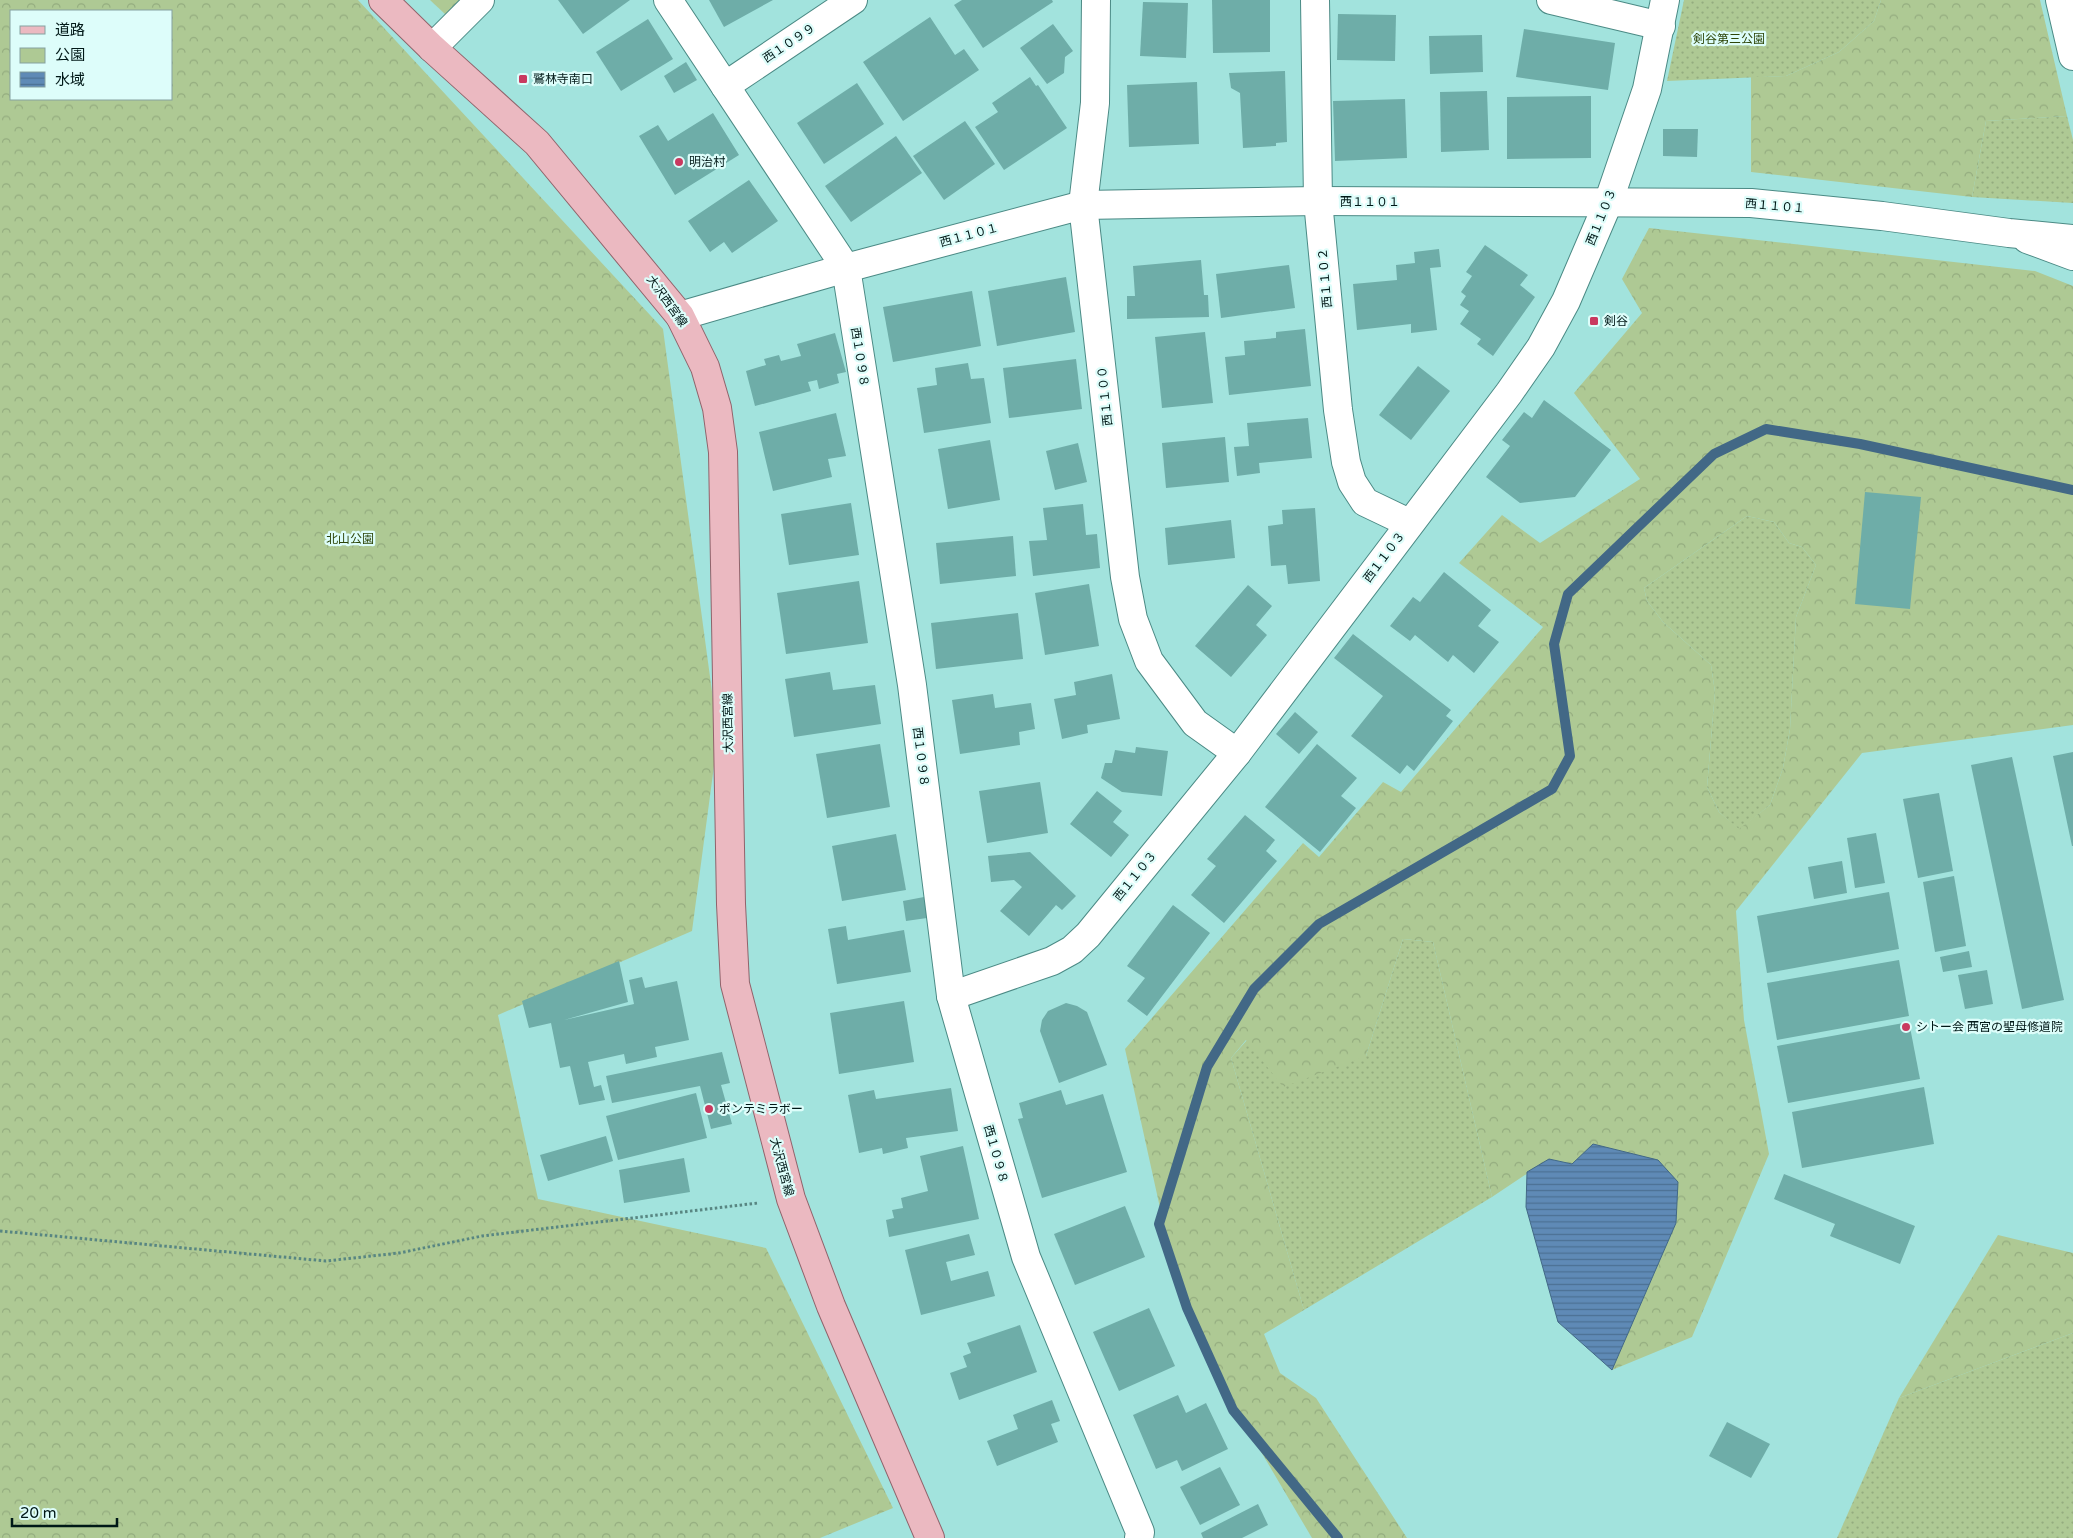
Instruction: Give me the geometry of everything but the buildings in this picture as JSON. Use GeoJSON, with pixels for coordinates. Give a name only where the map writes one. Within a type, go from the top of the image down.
{"type":"FeatureCollection","features":[{"type":"Feature","properties":{"kind":"main road","name":"大沢西宮線"},"geometry":{"type":"LineString","coordinates":[[383,0],[432,48],[536,143],[680,316],[705,367],[717,408],[723,452],[731,904],[735,984],[791,1199],[830,1306],[930,1538]]}},
{"type":"Feature","properties":{"kind":"street"},"geometry":{"type":"LineString","coordinates":[[432,48],[480,0]]}},
{"type":"Feature","properties":{"kind":"street","name":"西１０９８"},"geometry":{"type":"LineString","coordinates":[[668,0],[846,268],[912,685],[951,996],[1026,1257],[1140,1532],[1139,1538]]}},
{"type":"Feature","properties":{"kind":"street","name":"西１０９９"},"geometry":{"type":"LineString","coordinates":[[725,86],[853,0]]}},
{"type":"Feature","properties":{"kind":"street","name":"西１１００"},"geometry":{"type":"LineString","coordinates":[[1096,0],[1094,103],[1083,205],[1125,577],[1133,619],[1149,661],[1195,723],[1237,753]]}},
{"type":"Feature","properties":{"kind":"street","name":"西１１０２"},"geometry":{"type":"LineString","coordinates":[[1315,0],[1318,201],[1338,410],[1346,462],[1352,482],[1365,502],[1409,523]]}},
{"type":"Feature","properties":{"kind":"street"},"geometry":{"type":"LineString","coordinates":[[1551,0],[1663,13]]}},
{"type":"Feature","properties":{"kind":"street"},"geometry":{"type":"LineString","coordinates":[[2060,0],[2073,56]]}},
{"type":"Feature","properties":{"kind":"street","name":"西１１０３"},"geometry":{"type":"LineString","coordinates":[[951,996],[1052,960],[1072,950],[1237,753],[1541,347],[1566,301],[1608,203],[1648,88],[1663,13]]}},
{"type":"Feature","properties":{"kind":"street","name":"西１１０１"},"geometry":{"type":"LineString","coordinates":[[680,316],[846,268],[1083,205],[1318,201],[1751,203],[1882,216],[2009,233],[2073,239]]}},
{"type":"Feature","properties":{"kind":"street"},"geometry":{"type":"LineString","coordinates":[[2009,233],[2073,256]]}},
{"type":"Feature","properties":{"kind":"path"},"geometry":{"type":"LineString","coordinates":[[0,1231],[326,1261],[399,1253],[482,1236],[791,1199]]}},
{"type":"Feature","properties":{"kind":"green space","name":"北山公園"},"geometry":{"type":"Polygon","coordinates":[[[0,0],[358,0],[663,329],[718,736],[692,931],[498,1015],[538,1199],[766,1248],[893,1508],[820,1538],[0,1538],[0,0]]]}},
{"type":"Feature","properties":{"kind":"green space"},"geometry":{"type":"Polygon","coordinates":[[[430,0],[460,0],[446,15],[430,0]]]}},
{"type":"Feature","properties":{"kind":"green space","name":"剣谷第三公園"},"geometry":{"type":"Polygon","coordinates":[[[1684,0],[1881,0],[1874,21],[1839,52],[1786,76],[1667,81],[1684,0]]]}},
{"type":"Feature","properties":{"kind":"green space"},"geometry":{"type":"Polygon","coordinates":[[[1881,0],[2040,0],[2067,116],[1986,121],[1972,197],[1751,172],[1751,77],[1786,76],[1839,52],[1874,21],[1881,0]]]}},
{"type":"Feature","properties":{"kind":"green space"},"geometry":{"type":"Polygon","coordinates":[[[2067,116],[2073,140],[2073,203],[1972,197],[1986,121],[2067,116]]]}},
{"type":"Feature","properties":{"kind":"green space"},"geometry":{"type":"Polygon","coordinates":[[[1649,228],[2035,271],[2073,286],[2073,725],[1862,753],[1736,911],[1744,1020],[1769,1154],[1692,1337],[1612,1370],[1676,1223],[1572,1164],[1549,1159],[1492,1197],[1433,942],[1403,939],[1366,1056],[1283,1087],[1246,1040],[1231,1058],[1304,1310],[1264,1334],[1280,1373],[1316,1398],[1407,1538],[1312,1538],[1215,1374],[1177,1285],[1125,1049],[1303,843],[1319,857],[1383,782],[1401,792],[1543,627],[1459,563],[1502,515],[1540,543],[1640,479],[1574,393],[1642,313],[1622,279],[1649,228]],[[1747,516],[1644,588],[1647,601],[1663,622],[1711,665],[1715,692],[1707,787],[1719,812],[1739,829],[1770,805],[1783,768],[1790,729],[1796,617],[1816,565],[1802,547],[1789,543],[1774,522],[1747,516]]]}},
{"type":"Feature","properties":{"kind":"green space"},"geometry":{"type":"Polygon","coordinates":[[[1747,516],[1774,522],[1789,543],[1802,547],[1816,565],[1796,617],[1790,729],[1783,768],[1770,805],[1739,830],[1719,812],[1707,787],[1715,692],[1711,665],[1663,622],[1647,601],[1644,588],[1747,516]]]}},
{"type":"Feature","properties":{"kind":"green space"},"geometry":{"type":"Polygon","coordinates":[[[1403,939],[1433,942],[1492,1197],[1304,1310],[1231,1058],[1247,1040],[1366,1056],[1403,939]]]}},
{"type":"Feature","properties":{"kind":"green space"},"geometry":{"type":"Polygon","coordinates":[[[1998,1235],[2073,1253],[2073,1333],[1899,1398],[1998,1235]]]}},
{"type":"Feature","properties":{"kind":"green space"},"geometry":{"type":"Polygon","coordinates":[[[2073,1333],[2073,1538],[1837,1538],[1899,1398],[2073,1333]]]}},
{"type":"Feature","properties":{"kind":"water"},"geometry":{"type":"Polygon","coordinates":[[[1593,1144],[1658,1160],[1678,1182],[1676,1223],[1612,1370],[1558,1322],[1526,1207],[1527,1172],[1549,1159],[1572,1164],[1593,1144]]]}},
{"type":"Feature","properties":{"kind":"waterway"},"geometry":{"type":"LineString","coordinates":[[1338,1538],[1233,1410],[1187,1308],[1159,1224],[1207,1067],[1254,989],[1319,924],[1552,789],[1570,756],[1554,644],[1568,594],[1714,454],[1766,429],[1860,444],[2073,490]]}},
{"type":"Feature","properties":{"kind":"place","name":"鷲林寺南口"},"geometry":{"type":"Point","coordinates":[523,79]}},
{"type":"Feature","properties":{"kind":"place","name":"明治村"},"geometry":{"type":"Point","coordinates":[679,162]}},
{"type":"Feature","properties":{"kind":"place","name":"剣谷"},"geometry":{"type":"Point","coordinates":[1594,321]}},
{"type":"Feature","properties":{"kind":"place","name":"シトー会 西宮の聖母修道院"},"geometry":{"type":"Point","coordinates":[1906,1027]}},
{"type":"Feature","properties":{"kind":"place","name":"ポンテミラボー"},"geometry":{"type":"Point","coordinates":[709,1109]}}]}
